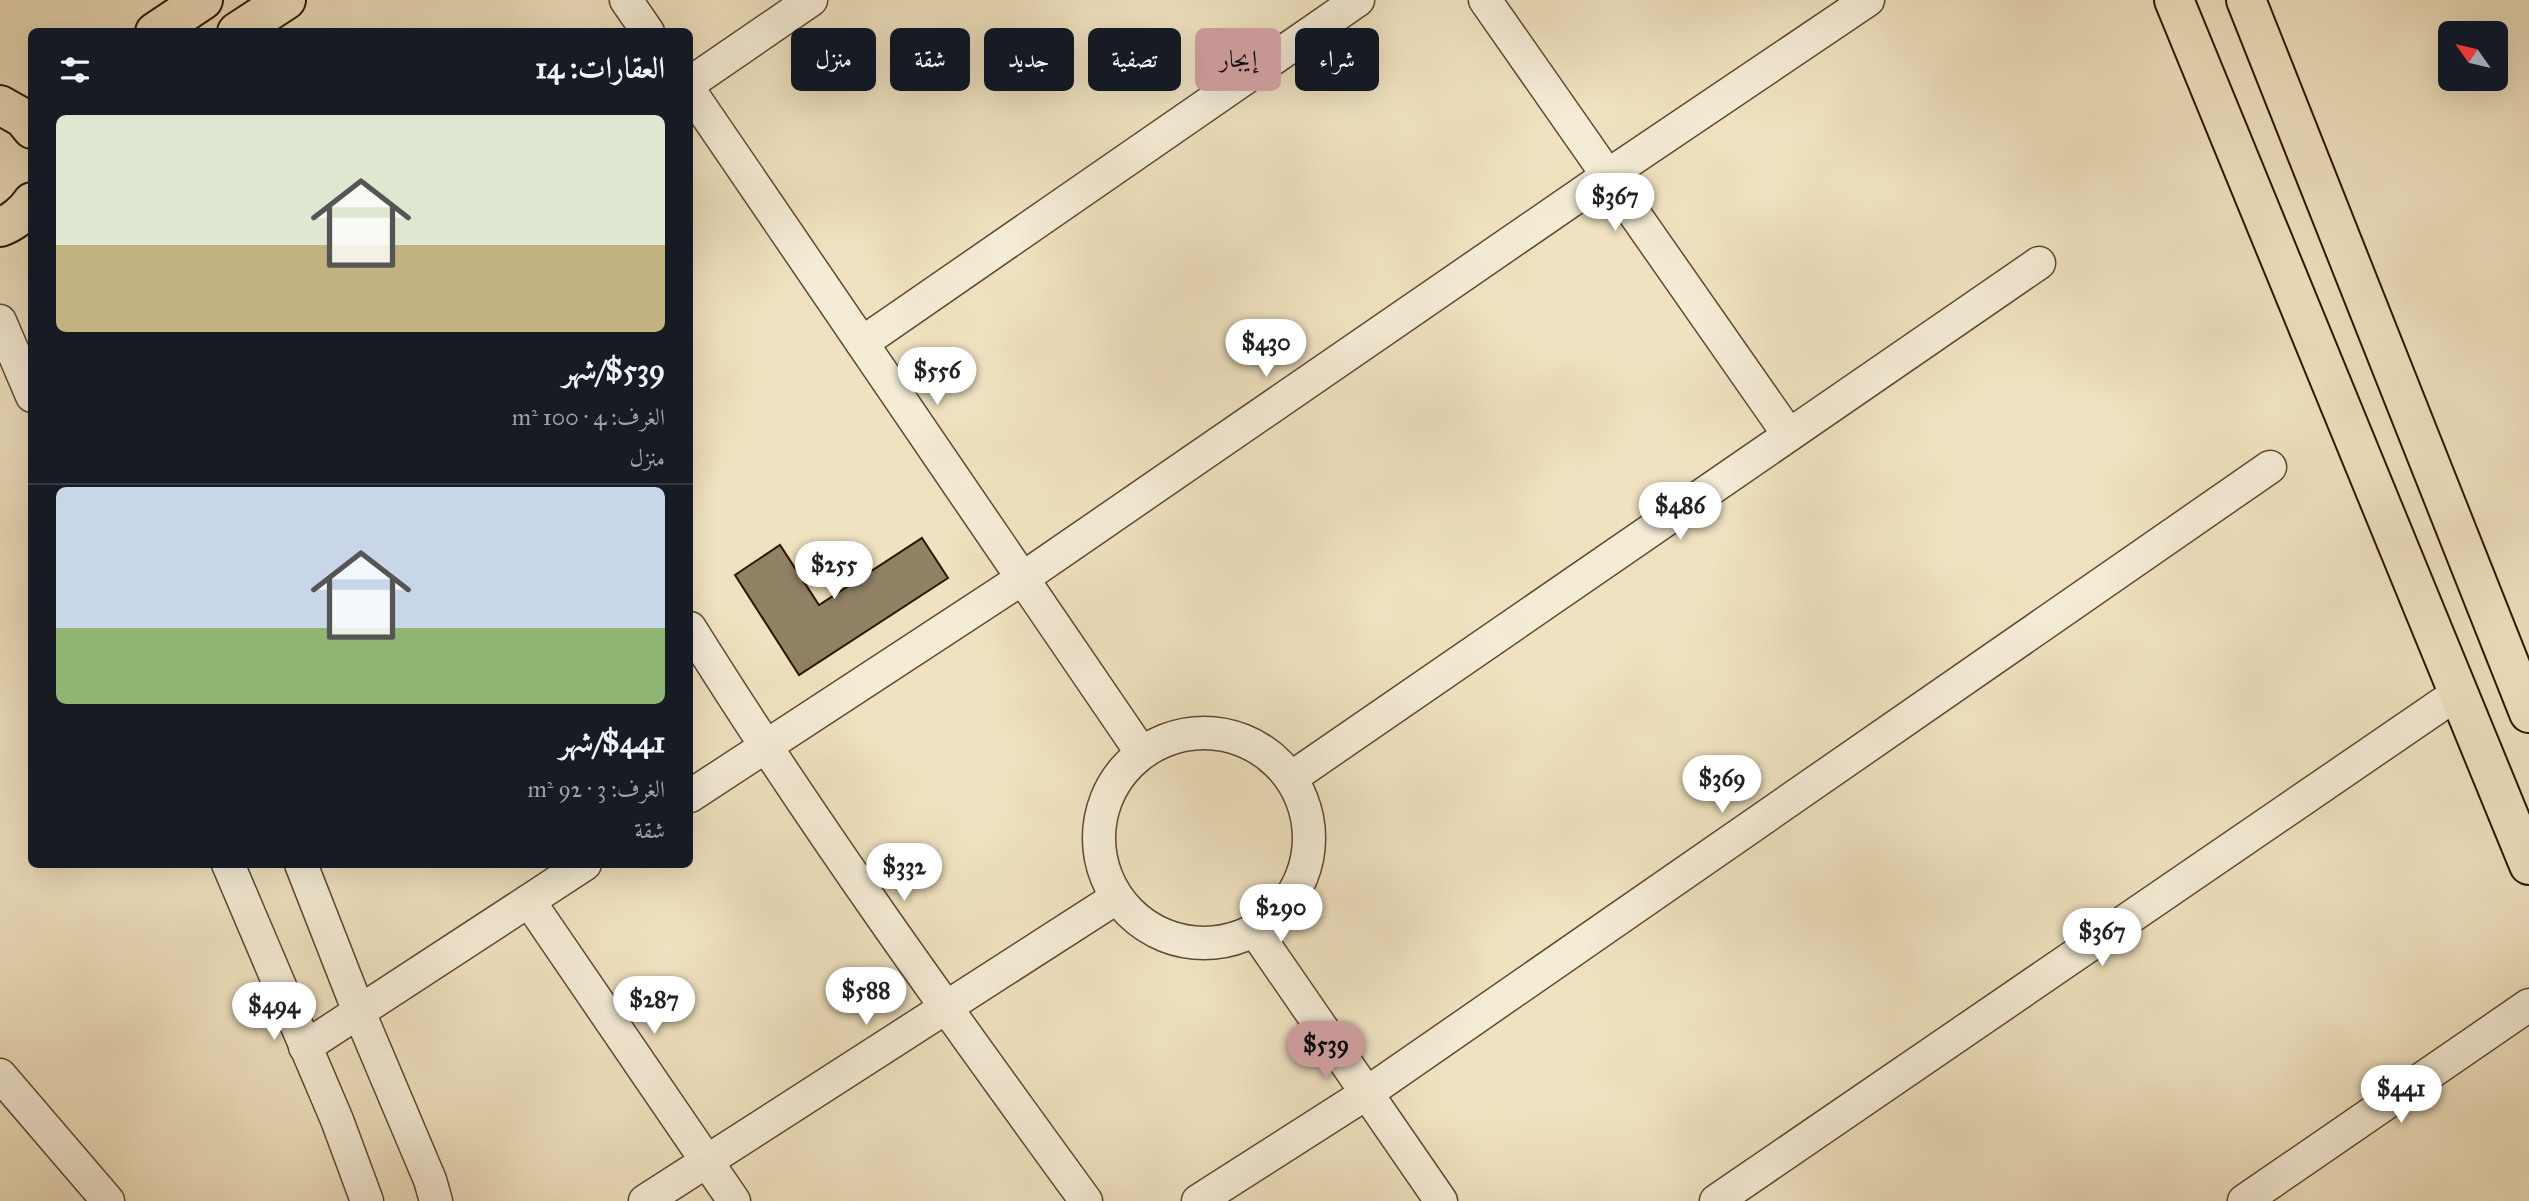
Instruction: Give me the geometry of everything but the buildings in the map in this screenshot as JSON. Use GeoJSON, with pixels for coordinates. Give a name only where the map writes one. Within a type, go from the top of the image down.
{"type":"FeatureCollection","features":[{"type":"Feature","properties":{"kind":"main road"},"geometry":{"type":"LineString","coordinates":[[161,28],[203,0]]}},
{"type":"Feature","properties":{"kind":"main road"},"geometry":{"type":"LineString","coordinates":[[243,28],[286,0]]}},
{"type":"Feature","properties":{"kind":"main road"},"geometry":{"type":"LineString","coordinates":[[2175,0],[2529,865]]}},
{"type":"Feature","properties":{"kind":"main road"},"geometry":{"type":"LineString","coordinates":[[2246,0],[2529,713]]}},
{"type":"Feature","properties":{"kind":"main road"},"geometry":{"type":"LineString","coordinates":[[0,227],[9,224],[28,208]]}},
{"type":"Feature","properties":{"kind":"street"},"geometry":{"type":"LineString","coordinates":[[626,0],[645,28]]}},
{"type":"Feature","properties":{"kind":"street"},"geometry":{"type":"LineString","coordinates":[[693,81],[811,0]]}},
{"type":"Feature","properties":{"kind":"street"},"geometry":{"type":"LineString","coordinates":[[862,343],[1358,0]]}},
{"type":"Feature","properties":{"kind":"street"},"geometry":{"type":"LineString","coordinates":[[1485,0],[1789,435]]}},
{"type":"Feature","properties":{"kind":"street"},"geometry":{"type":"LineString","coordinates":[[693,794],[1023,578],[1868,0]]}},
{"type":"Feature","properties":{"kind":"street"},"geometry":{"type":"LineString","coordinates":[[693,95],[1141,752]]}},
{"type":"Feature","properties":{"kind":"street"},"geometry":{"type":"LineString","coordinates":[[1291,778],[2039,264]]}},
{"type":"Feature","properties":{"kind":"street"},"geometry":{"type":"LineString","coordinates":[[0,321],[28,387]]}},
{"type":"Feature","properties":{"kind":"street"},"geometry":{"type":"LineString","coordinates":[[1198,1201],[1367,1093],[2270,467]]}},
{"type":"Feature","properties":{"kind":"street"},"geometry":{"type":"LineString","coordinates":[[693,633],[764,747],[945,1008],[1086,1201]]}},
{"type":"Feature","properties":{"kind":"street"},"geometry":{"type":"LineString","coordinates":[[1716,1201],[2458,693]]}},
{"type":"Feature","properties":{"kind":"street"},"geometry":{"type":"LineString","coordinates":[[1218,732],[1254,743],[1283,766],[1291,778],[1302,797],[1310,839],[1303,876],[1284,907],[1255,931],[1212,944],[1175,941],[1142,925],[1116,898],[1098,850],[1100,813],[1116,779],[1141,752],[1181,734],[1218,732]]}},
{"type":"Feature","properties":{"kind":"street"},"geometry":{"type":"LineString","coordinates":[[230,868],[337,1121],[367,1201]]}},
{"type":"Feature","properties":{"kind":"street"},"geometry":{"type":"LineString","coordinates":[[303,868],[359,1012],[430,1180],[436,1201]]}},
{"type":"Feature","properties":{"kind":"street"},"geometry":{"type":"LineString","coordinates":[[305,1047],[579,868]]}},
{"type":"Feature","properties":{"kind":"street"},"geometry":{"type":"LineString","coordinates":[[645,1201],[1116,898]]}},
{"type":"Feature","properties":{"kind":"street"},"geometry":{"type":"LineString","coordinates":[[529,901],[734,1201]]}},
{"type":"Feature","properties":{"kind":"street"},"geometry":{"type":"LineString","coordinates":[[1255,931],[1441,1201]]}},
{"type":"Feature","properties":{"kind":"street"},"geometry":{"type":"LineString","coordinates":[[2244,1201],[2529,1005]]}},
{"type":"Feature","properties":{"kind":"street"},"geometry":{"type":"LineString","coordinates":[[0,1076],[108,1201]]}}]}
